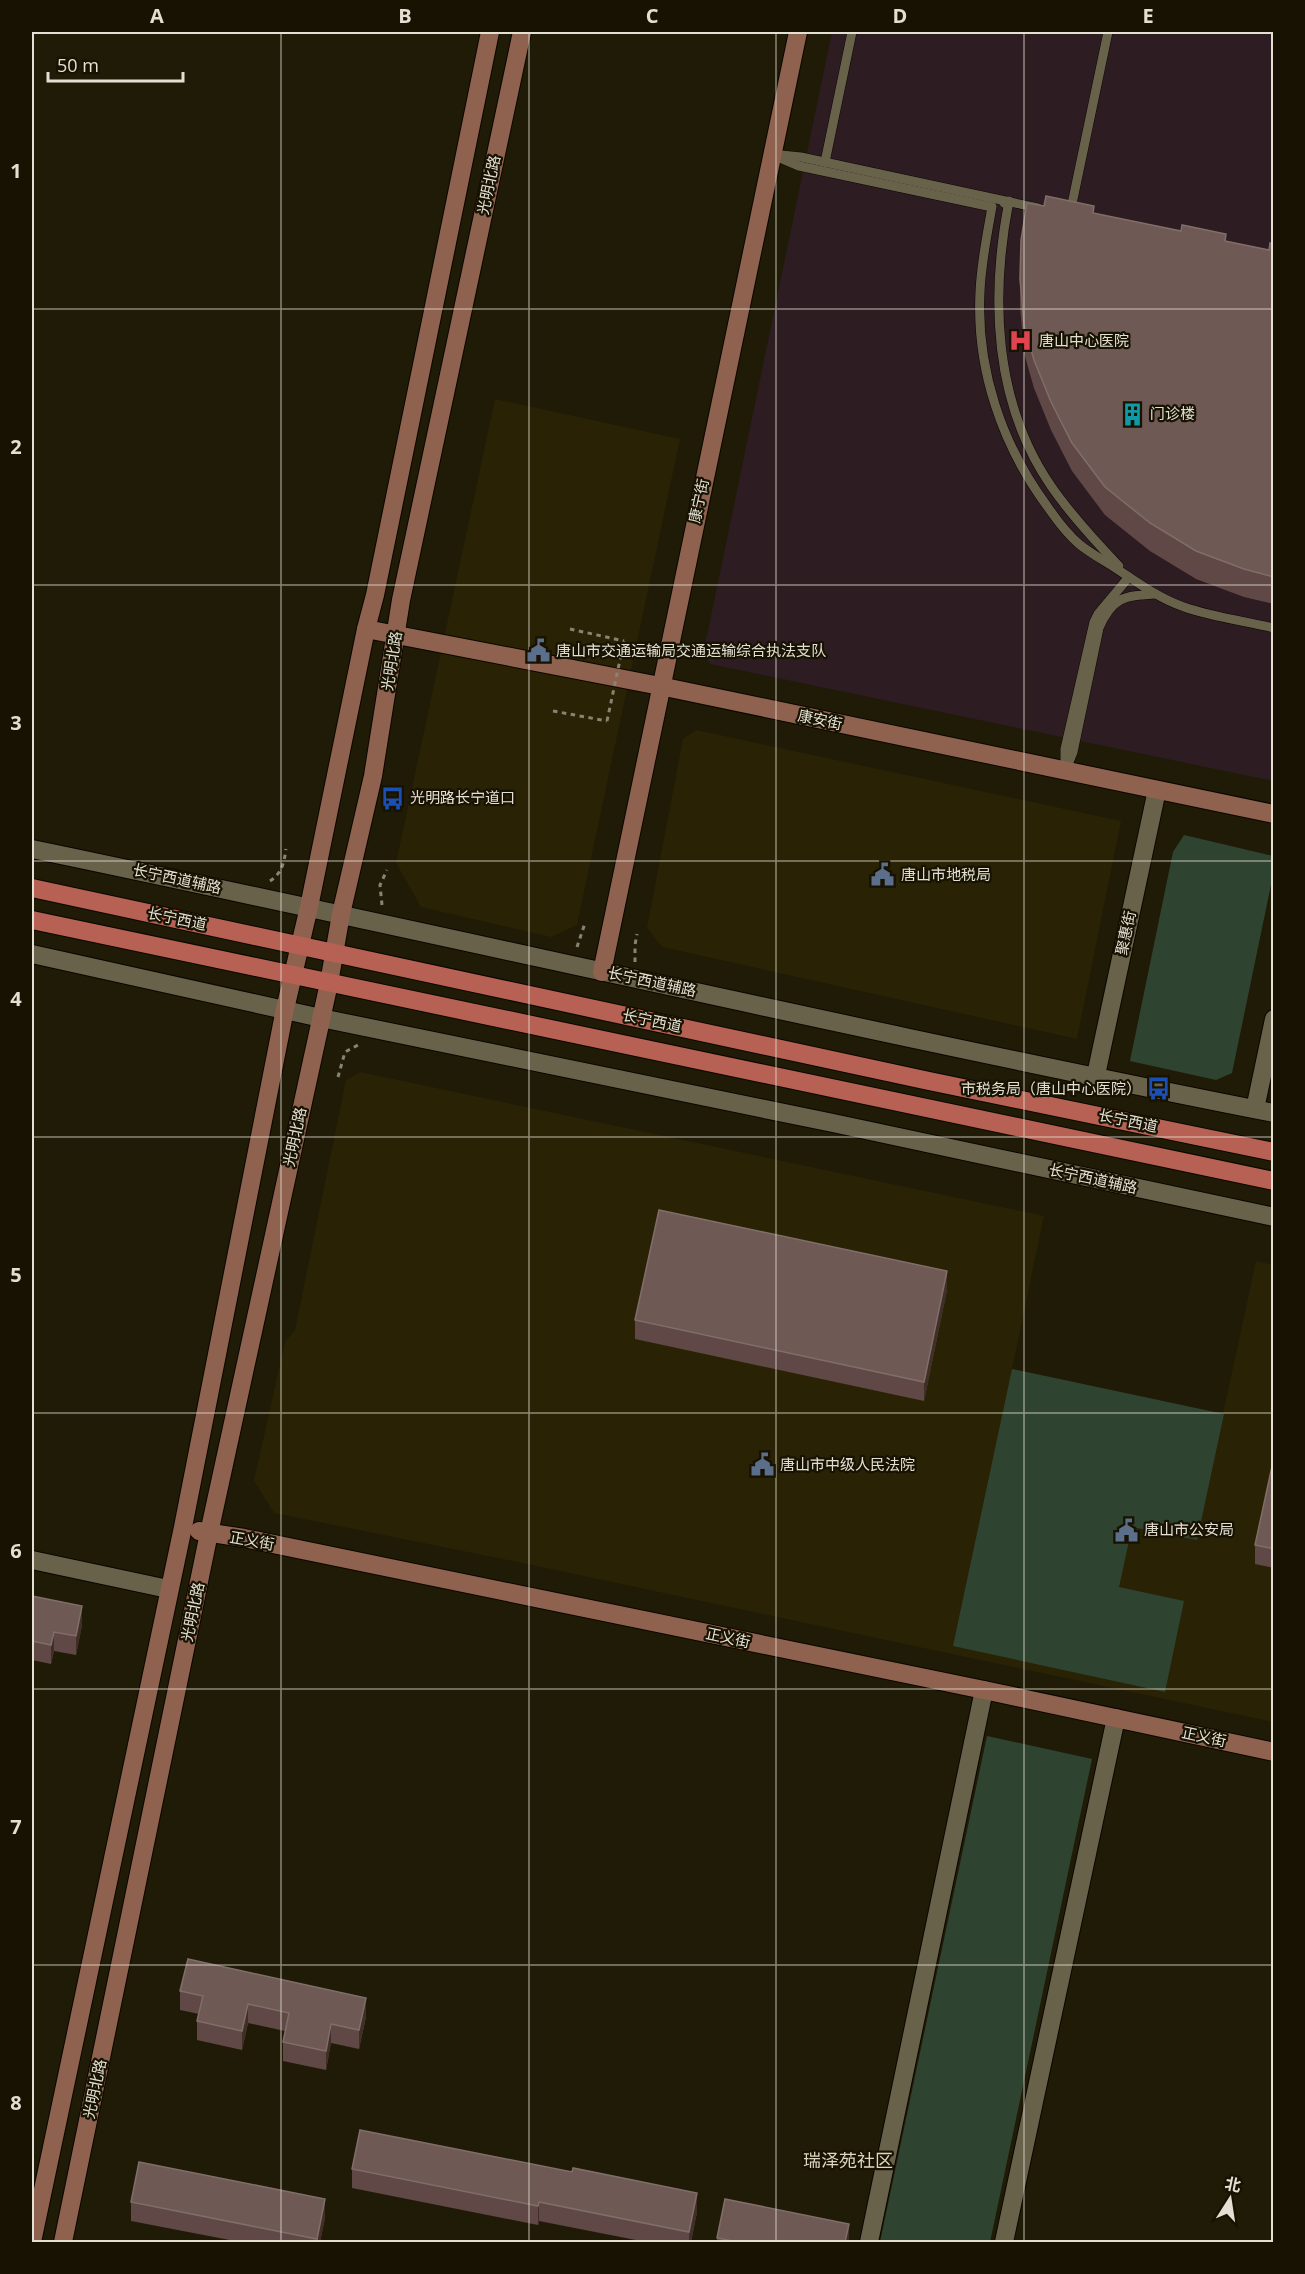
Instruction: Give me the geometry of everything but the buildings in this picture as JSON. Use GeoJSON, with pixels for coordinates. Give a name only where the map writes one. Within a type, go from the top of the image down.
{"type":"FeatureCollection","features":[{"type":"Feature","properties":{"kind":"main road","name":"光明北路"},"geometry":{"type":"LineString","coordinates":[[32,2242],[168,1589],[183,1527],[292,975],[309,907],[375,595],[490,32]]}},
{"type":"Feature","properties":{"kind":"main road","name":"光明北路"},"geometry":{"type":"LineString","coordinates":[[63,2242],[209,1533],[329,982],[340,914],[373,776],[401,600],[522,32]]}},
{"type":"Feature","properties":{"kind":"main road","name":"康宁街"},"geometry":{"type":"LineString","coordinates":[[602,972],[798,32]]}},
{"type":"Feature","properties":{"kind":"main road","name":"康安街"},"geometry":{"type":"LineString","coordinates":[[366,629],[660,686],[1274,814]]}},
{"type":"Feature","properties":{"kind":"main road","name":"长宁西道"},"geometry":{"type":"LineString","coordinates":[[32,888],[929,1081],[1274,1152]]}},
{"type":"Feature","properties":{"kind":"main road","name":"长宁西道"},"geometry":{"type":"LineString","coordinates":[[32,921],[1274,1181]]}},
{"type":"Feature","properties":{"kind":"main road","name":"正义街"},"geometry":{"type":"LineString","coordinates":[[183,1527],[984,1690],[1274,1752]]}},
{"type":"Feature","properties":{"kind":"street","name":"聚惠街"},"geometry":{"type":"LineString","coordinates":[[1096,1076],[1157,790]]}},
{"type":"Feature","properties":{"kind":"street","name":"长宁西道辅路"},"geometry":{"type":"LineString","coordinates":[[32,849],[602,972],[1274,1113]]}},
{"type":"Feature","properties":{"kind":"street","name":"长宁西道辅路"},"geometry":{"type":"LineString","coordinates":[[32,954],[321,1018],[1274,1216]]}},
{"type":"Feature","properties":{"kind":"street"},"geometry":{"type":"LineString","coordinates":[[1255,1109],[1274,1019]]}},
{"type":"Feature","properties":{"kind":"street"},"geometry":{"type":"LineString","coordinates":[[32,1560],[168,1589]]}},
{"type":"Feature","properties":{"kind":"street"},"geometry":{"type":"LineString","coordinates":[[869,2242],[984,1690]]}},
{"type":"Feature","properties":{"kind":"street"},"geometry":{"type":"LineString","coordinates":[[1005,2242],[1116,1718]]}},
{"type":"Feature","properties":{"kind":"lane"},"geometry":{"type":"LineString","coordinates":[[825,162],[852,32]]}},
{"type":"Feature","properties":{"kind":"lane"},"geometry":{"type":"LineString","coordinates":[[1060,213],[1068,212],[1072,204],[1108,32]]}},
{"type":"Feature","properties":{"kind":"lane"},"geometry":{"type":"LineString","coordinates":[[772,155],[801,157],[1050,210]]}},
{"type":"Feature","properties":{"kind":"lane"},"geometry":{"type":"LineString","coordinates":[[772,155],[799,166],[992,207],[1009,201]]}},
{"type":"Feature","properties":{"kind":"lane"},"geometry":{"type":"LineString","coordinates":[[1009,201],[1002,240],[998,292],[999,325],[1010,393],[1019,425],[1032,453],[1057,495],[1071,514],[1129,577]]}},
{"type":"Feature","properties":{"kind":"lane"},"geometry":{"type":"LineString","coordinates":[[992,207],[980,293],[981,326],[992,395],[1001,427],[1032,487],[1078,543],[1155,594],[1184,607],[1274,628]]}},
{"type":"Feature","properties":{"kind":"lane"},"geometry":{"type":"LineString","coordinates":[[1065,771],[1065,749],[1094,622],[1129,577]]}},
{"type":"Feature","properties":{"kind":"lane"},"geometry":{"type":"LineString","coordinates":[[1065,771],[1073,752],[1103,618],[1118,599],[1132,595],[1155,594]]}},
{"type":"Feature","properties":{"kind":"path"},"geometry":{"type":"LineString","coordinates":[[553,711],[607,722],[624,640],[570,629]]}},
{"type":"Feature","properties":{"kind":"path"},"geometry":{"type":"LineString","coordinates":[[248,894],[279,875],[284,864],[286,849]]}},
{"type":"Feature","properties":{"kind":"path"},"geometry":{"type":"LineString","coordinates":[[384,908],[381,902],[380,885],[387,870]]}},
{"type":"Feature","properties":{"kind":"path"},"geometry":{"type":"LineString","coordinates":[[562,962],[576,951],[585,923]]}},
{"type":"Feature","properties":{"kind":"path"},"geometry":{"type":"LineString","coordinates":[[637,934],[635,961],[642,980]]}},
{"type":"Feature","properties":{"kind":"path"},"geometry":{"type":"LineString","coordinates":[[338,1077],[345,1052],[385,1030]]}},
{"type":"Feature","properties":{"kind":"shaded area","name":"唐山中心医院"},"geometry":{"type":"Polygon","coordinates":[[[832,32],[1273,32],[1273,781],[710,664],[704,650],[832,32]]]}},
{"type":"Feature","properties":{"kind":"shaded area","name":"唐山市交通运输局交通运输综合执法支队"},"geometry":{"type":"Polygon","coordinates":[[[495,399],[680,439],[577,925],[551,937],[421,907],[396,863],[495,399]]]}},
{"type":"Feature","properties":{"kind":"shaded area","name":"唐山市地税局"},"geometry":{"type":"Polygon","coordinates":[[[696,730],[1121,821],[1077,1039],[662,947],[647,928],[683,739],[696,730]]]}},
{"type":"Feature","properties":{"kind":"shaded area"},"geometry":{"type":"Polygon","coordinates":[[[360,1072],[1044,1216],[1012,1369],[1223,1414],[1256,1261],[1273,1265],[1273,1722],[513,1561],[274,1513],[254,1481],[285,1342],[295,1330],[346,1080],[360,1072]]]}},
{"type":"Feature","properties":{"kind":"green space"},"geometry":{"type":"Polygon","coordinates":[[[1184,835],[1273,856],[1273,875],[1232,1073],[1216,1080],[1130,1061],[1173,852],[1184,835]]]}},
{"type":"Feature","properties":{"kind":"green space","name":"唐山市公安局"},"geometry":{"type":"Polygon","coordinates":[[[1012,1369],[1224,1414],[1197,1540],[1132,1527],[1119,1587],[1184,1601],[1165,1692],[953,1646],[1012,1369]]]}},
{"type":"Feature","properties":{"kind":"green space"},"geometry":{"type":"Polygon","coordinates":[[[987,1736],[1092,1759],[990,2242],[880,2242],[987,1736]]]}},
{"type":"Feature","properties":{"kind":"place","name":"唐山中心医院"},"geometry":{"type":"Point","coordinates":[1021,341]}},
{"type":"Feature","properties":{"kind":"place","name":"门诊楼"},"geometry":{"type":"Point","coordinates":[1132,414]}},
{"type":"Feature","properties":{"kind":"place","name":"唐山市交通运输局交通运输综合执法支队"},"geometry":{"type":"Point","coordinates":[538,651]}},
{"type":"Feature","properties":{"kind":"place","name":"光明路长宁道口"},"geometry":{"type":"Point","coordinates":[392,798]}},
{"type":"Feature","properties":{"kind":"place","name":"唐山市地税局"},"geometry":{"type":"Point","coordinates":[883,875]}},
{"type":"Feature","properties":{"kind":"place","name":"市税务局（唐山中心医院）"},"geometry":{"type":"Point","coordinates":[1159,1089]}},
{"type":"Feature","properties":{"kind":"place","name":"唐山市中级人民法院"},"geometry":{"type":"Point","coordinates":[762,1465]}},
{"type":"Feature","properties":{"kind":"place","name":"唐山市公安局"},"geometry":{"type":"Point","coordinates":[1126,1530]}},
{"type":"Feature","properties":{"kind":"district","name":"瑞泽苑社区"},"geometry":{"type":"Point","coordinates":[848,2161]}}]}
